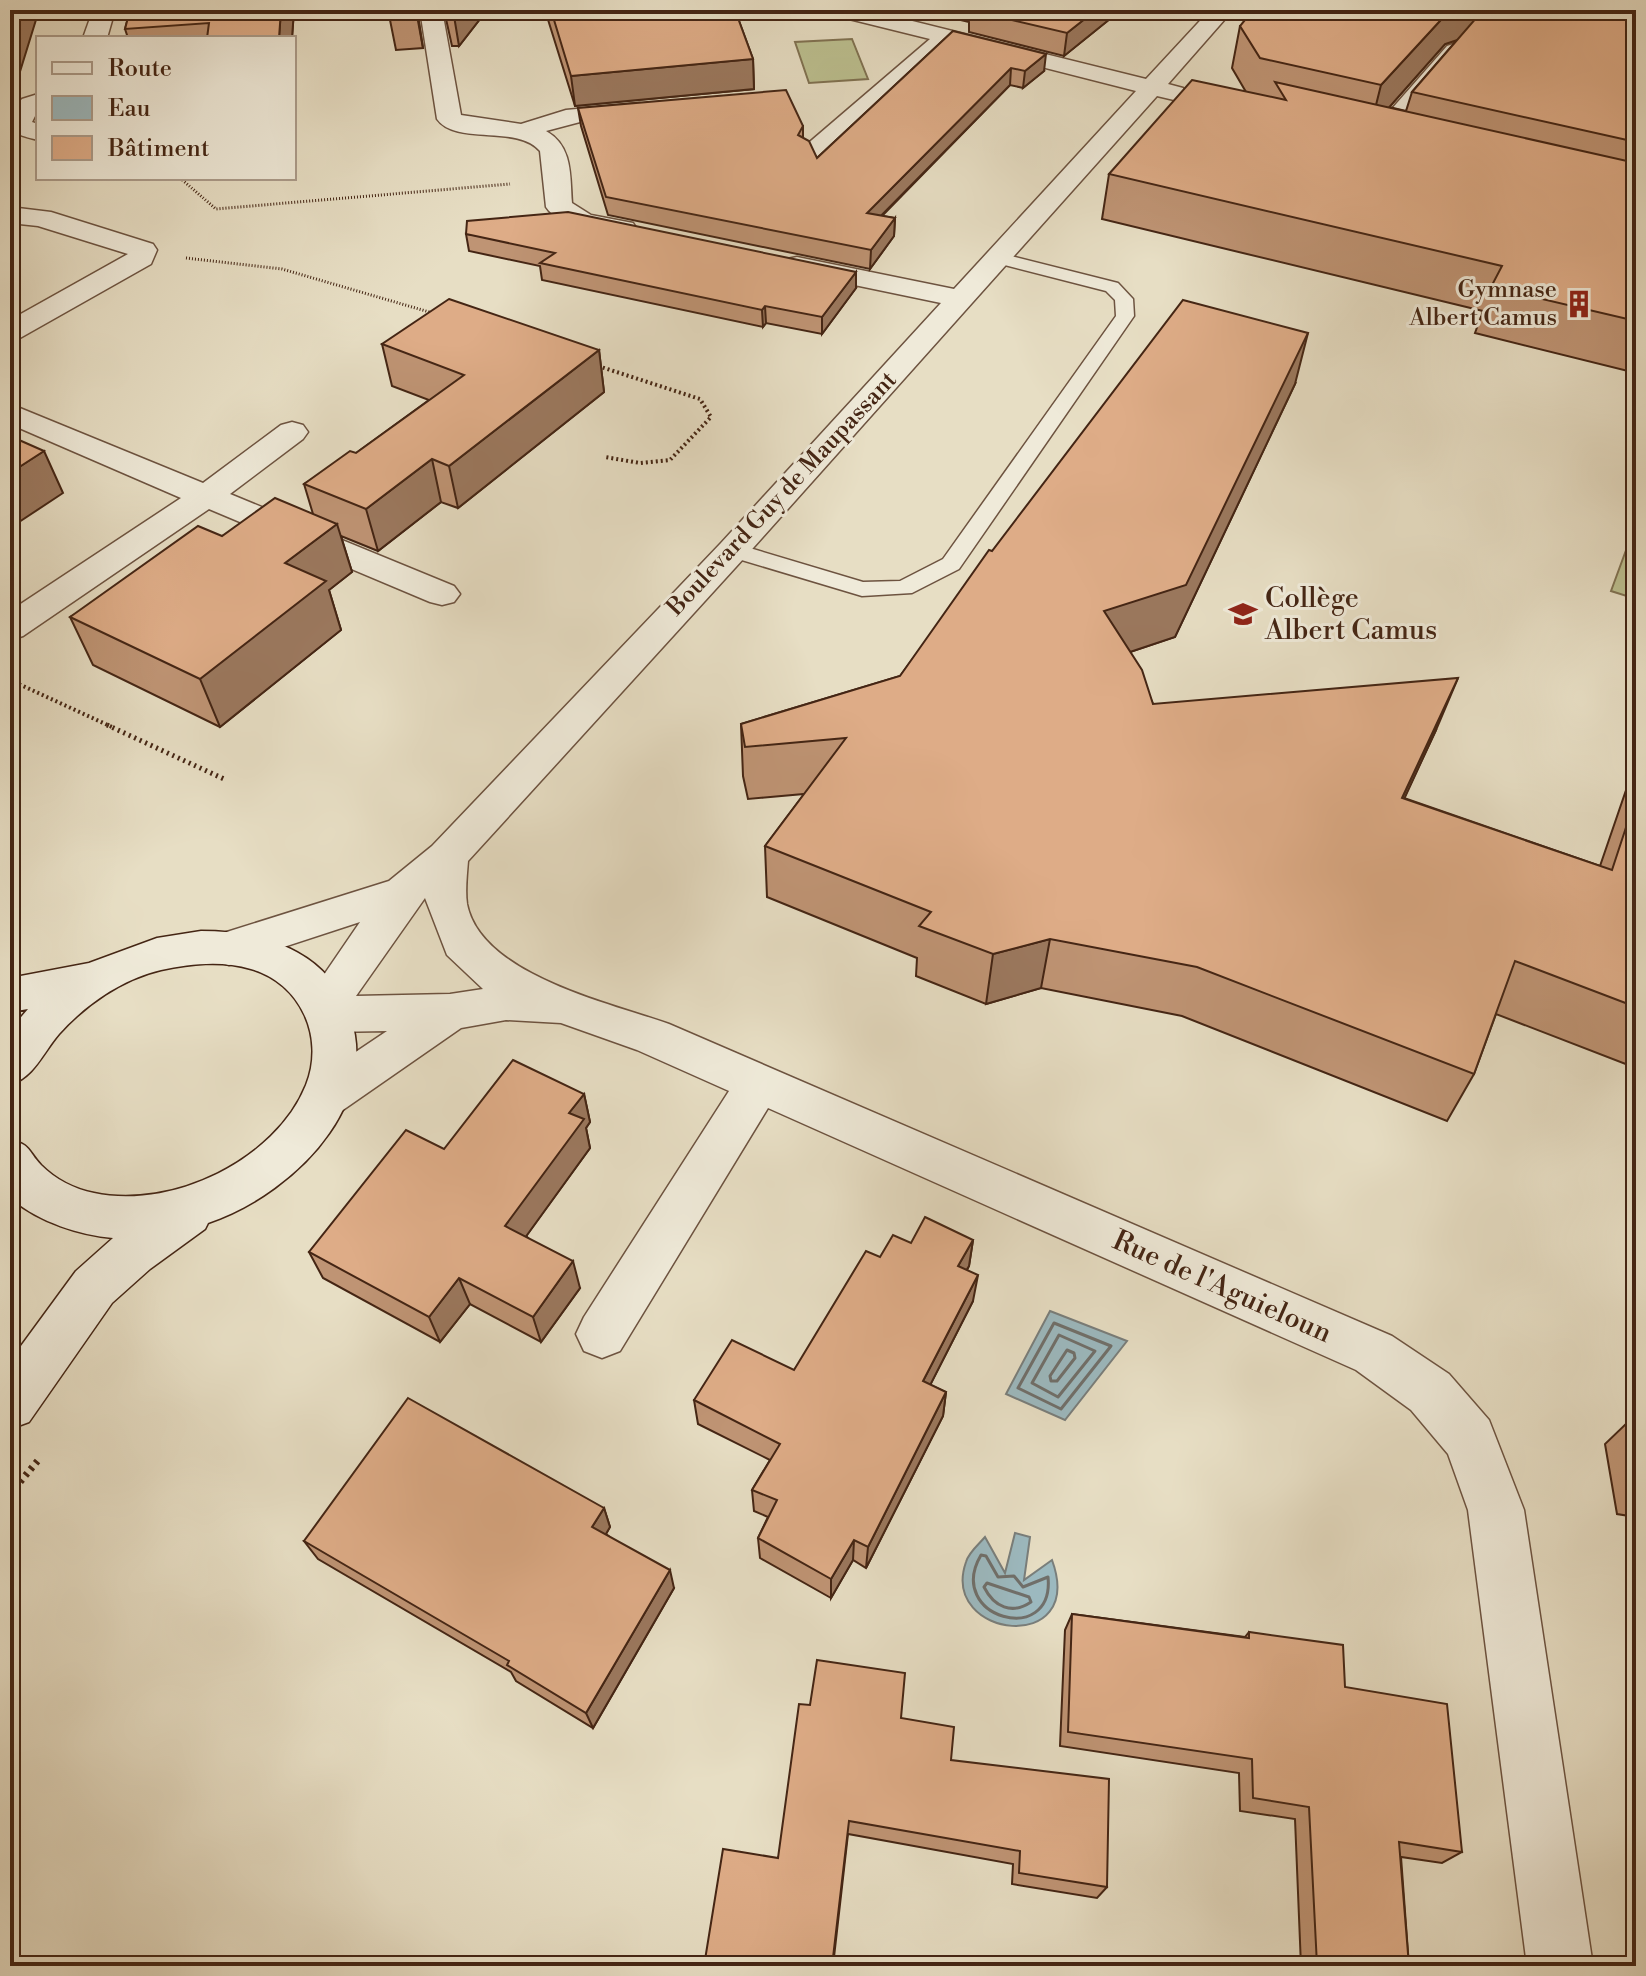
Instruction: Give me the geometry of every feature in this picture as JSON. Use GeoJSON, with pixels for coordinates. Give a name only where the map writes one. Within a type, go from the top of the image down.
{"type":"FeatureCollection","features":[{"type":"Feature","properties":{"kind":"street"},"geometry":{"type":"LineString","coordinates":[[96,36],[104,10]]}},
{"type":"Feature","properties":{"kind":"street"},"geometry":{"type":"LineString","coordinates":[[431,10],[449,119],[459,125],[525,132],[542,137],[553,148],[559,207],[583,221],[644,233]]}},
{"type":"Feature","properties":{"kind":"street"},"geometry":{"type":"LineString","coordinates":[[841,10],[874,13],[947,36],[1197,98]]}},
{"type":"Feature","properties":{"kind":"street","name":"Boulevard Guy de Maupassant"},"geometry":{"type":"LineString","coordinates":[[404,892],[447,857],[733,550],[1222,10]]}},
{"type":"Feature","properties":{"kind":"street"},"geometry":{"type":"LineString","coordinates":[[1377,141],[1455,51],[1498,37],[1499,10]]}},
{"type":"Feature","properties":{"kind":"street"},"geometry":{"type":"LineString","coordinates":[[814,151],[947,36]]}},
{"type":"Feature","properties":{"kind":"street"},"geometry":{"type":"LineString","coordinates":[[36,102],[19,115],[19,123],[24,129],[36,132]]}},
{"type":"Feature","properties":{"kind":"street"},"geometry":{"type":"LineString","coordinates":[[525,132],[542,122],[565,117],[668,107]]}},
{"type":"Feature","properties":{"kind":"street"},"geometry":{"type":"LineString","coordinates":[[1347,134],[1407,148]]}},
{"type":"Feature","properties":{"kind":"street"},"geometry":{"type":"LineString","coordinates":[[10,215],[41,218],[143,250],[141,258],[16,329]]}},
{"type":"Feature","properties":{"kind":"street"},"geometry":{"type":"LineString","coordinates":[[765,258],[962,299]]}},
{"type":"Feature","properties":{"kind":"street"},"geometry":{"type":"LineString","coordinates":[[10,413],[442,594]]}},
{"type":"Feature","properties":{"kind":"street"},"geometry":{"type":"LineString","coordinates":[[10,628],[206,496],[292,432]]}},
{"type":"Feature","properties":{"kind":"street"},"geometry":{"type":"LineString","coordinates":[[447,857],[446,904],[462,943],[495,975],[563,1005]]}},
{"type":"Feature","properties":{"kind":"street"},"geometry":{"type":"LineString","coordinates":[[229,948],[404,892]]}},
{"type":"Feature","properties":{"kind":"street"},"geometry":{"type":"LineString","coordinates":[[328,1009],[404,892]]}},
{"type":"Feature","properties":{"kind":"street"},"geometry":{"type":"LineString","coordinates":[[10,1066],[31,1032],[62,1001],[100,976],[143,958],[187,948],[229,948],[267,956],[299,973],[328,1009],[337,1044],[332,1080],[316,1117],[287,1152],[248,1182],[203,1204],[132,1253],[94,1287],[10,1404]]}},
{"type":"Feature","properties":{"kind":"street"},"geometry":{"type":"LineString","coordinates":[[10,995],[100,976]]}},
{"type":"Feature","properties":{"kind":"street","name":"Rue de l'Aguieloun"},"geometry":{"type":"LineString","coordinates":[[328,1009],[450,1012],[506,1002],[563,1005],[653,1037],[1374,1353],[1430,1392],[1470,1438],[1496,1510],[1560,1966]]}},
{"type":"Feature","properties":{"kind":"street","name":"Rue de l'Aguieloun"},"geometry":{"type":"LineString","coordinates":[[324,1098],[450,1012]]}},
{"type":"Feature","properties":{"kind":"street"},"geometry":{"type":"LineString","coordinates":[[602,1334],[758,1084]]}},
{"type":"Feature","properties":{"kind":"street"},"geometry":{"type":"LineString","coordinates":[[12,1178],[75,1211],[115,1218],[158,1215],[203,1204]]}},
{"type":"Feature","properties":{"kind":"lane"},"geometry":{"type":"LineString","coordinates":[[733,550],[862,589],[904,588],[951,564],[1125,316],[1124,299],[1112,287],[999,258]]}},
{"type":"Feature","properties":{"kind":"path"},"geometry":{"type":"LineString","coordinates":[[182,180],[216,209],[556,180]]}},
{"type":"Feature","properties":{"kind":"path"},"geometry":{"type":"LineString","coordinates":[[141,258],[226,258],[297,270],[446,318]]}},
{"type":"Feature","properties":{"kind":"path"},"geometry":{"type":"LineString","coordinates":[[595,366],[700,399],[711,417],[670,460],[640,463],[605,457]]}},
{"type":"Feature","properties":{"kind":"path"},"geometry":{"type":"LineString","coordinates":[[10,680],[224,779]]}},
{"type":"Feature","properties":{"kind":"green space"},"geometry":{"type":"Polygon","coordinates":[[[852,39],[868,79],[809,83],[795,42],[852,39]]]}},
{"type":"Feature","properties":{"kind":"green space"},"geometry":{"type":"Polygon","coordinates":[[[1636,523],[1636,599],[1611,591],[1636,523]]]}},
{"type":"Feature","properties":{"kind":"water"},"geometry":{"type":"Polygon","coordinates":[[[1050,1311],[1127,1341],[1065,1420],[1006,1394],[1050,1311]]]}},
{"type":"Feature","properties":{"kind":"water"},"geometry":{"type":"Polygon","coordinates":[[[1015,1533],[1030,1537],[1024,1580],[1052,1560],[1057,1591],[1050,1612],[1033,1623],[1012,1626],[991,1621],[973,1608],[963,1588],[967,1559],[985,1537],[1005,1573],[1015,1533]]]}},
{"type":"Feature","properties":{"kind":"building"},"geometry":{"type":"Polygon","coordinates":[[[130,10],[281,10],[279,36],[207,36],[209,23],[125,29],[130,10]]]}},
{"type":"Feature","properties":{"kind":"building"},"geometry":{"type":"Polygon","coordinates":[[[388,10],[416,10],[416,12],[388,14],[388,10]]]}},
{"type":"Feature","properties":{"kind":"building"},"geometry":{"type":"Polygon","coordinates":[[[551,10],[735,10],[753,59],[571,76],[551,10]]]}},
{"type":"Feature","properties":{"kind":"building"},"geometry":{"type":"Polygon","coordinates":[[[970,10],[1096,10],[1067,33],[970,10]]]}},
{"type":"Feature","properties":{"kind":"building"},"geometry":{"type":"Polygon","coordinates":[[[1253,10],[1450,10],[1381,85],[1260,58],[1240,26],[1253,10]]]}},
{"type":"Feature","properties":{"kind":"building"},"geometry":{"type":"Polygon","coordinates":[[[1497,10],[1636,10],[1636,142],[1412,92],[1477,17],[1497,10]]]}},
{"type":"Feature","properties":{"kind":"building"},"geometry":{"type":"Polygon","coordinates":[[[953,31],[1046,54],[1025,71],[1011,68],[867,213],[895,218],[871,250],[606,197],[578,108],[786,90],[803,126],[798,135],[809,141],[817,158],[953,31]]]}},
{"type":"Feature","properties":{"kind":"building"},"geometry":{"type":"Polygon","coordinates":[[[1192,80],[1286,100],[1275,82],[1636,163],[1636,321],[1491,287],[1502,266],[1109,174],[1192,80]]]}},
{"type":"Feature","properties":{"kind":"building"},"geometry":{"type":"Polygon","coordinates":[[[568,212],[856,272],[822,317],[765,306],[762,310],[540,263],[555,253],[466,234],[467,221],[568,212]]]}},
{"type":"Feature","properties":{"kind":"building"},"geometry":{"type":"Polygon","coordinates":[[[449,299],[599,350],[449,466],[432,459],[366,509],[304,484],[350,451],[356,453],[464,375],[382,344],[449,299]]]}},
{"type":"Feature","properties":{"kind":"building","name":"Collège Albert Camus"},"geometry":{"type":"Polygon","coordinates":[[[1183,300],[1308,333],[1186,585],[1104,611],[1142,670],[1153,704],[1458,678],[1402,798],[1612,870],[1636,797],[1636,1007],[1515,961],[1474,1074],[1197,967],[1050,939],[993,954],[919,926],[931,912],[765,846],[846,738],[745,747],[741,724],[900,676],[989,550],[992,551],[1183,300]]]}},
{"type":"Feature","properties":{"kind":"building"},"geometry":{"type":"Polygon","coordinates":[[[10,436],[44,451],[10,473],[10,436]]]}},
{"type":"Feature","properties":{"kind":"building"},"geometry":{"type":"Polygon","coordinates":[[[275,498],[337,524],[285,563],[326,581],[200,679],[70,617],[198,526],[222,536],[275,498]]]}},
{"type":"Feature","properties":{"kind":"building"},"geometry":{"type":"Polygon","coordinates":[[[513,1060],[584,1094],[569,1113],[584,1119],[505,1226],[573,1261],[533,1317],[459,1278],[429,1317],[309,1252],[406,1130],[444,1149],[513,1060]]]}},
{"type":"Feature","properties":{"kind":"building"},"geometry":{"type":"Polygon","coordinates":[[[925,1217],[973,1240],[958,1266],[978,1275],[923,1381],[946,1392],[868,1547],[854,1540],[831,1579],[758,1538],[777,1500],[752,1490],[780,1444],[694,1400],[732,1340],[794,1370],[866,1251],[880,1257],[893,1235],[911,1243],[925,1217]]]}},
{"type":"Feature","properties":{"kind":"building"},"geometry":{"type":"Polygon","coordinates":[[[408,1398],[604,1508],[592,1527],[670,1570],[586,1713],[507,1665],[509,1661],[304,1541],[408,1398]]]}},
{"type":"Feature","properties":{"kind":"building"},"geometry":{"type":"Polygon","coordinates":[[[1630,1420],[1636,1421],[1636,1455],[1630,1420]]]}},
{"type":"Feature","properties":{"kind":"building"},"geometry":{"type":"Polygon","coordinates":[[[1072,1614],[1249,1638],[1249,1632],[1343,1645],[1345,1687],[1447,1704],[1462,1852],[1399,1842],[1409,1966],[1317,1965],[1309,1807],[1253,1798],[1252,1759],[1068,1732],[1072,1614]]]}},
{"type":"Feature","properties":{"kind":"building"},"geometry":{"type":"Polygon","coordinates":[[[817,1660],[905,1673],[901,1718],[954,1727],[951,1760],[1109,1779],[1107,1887],[1019,1873],[1020,1851],[849,1821],[832,1966],[704,1966],[723,1849],[778,1858],[799,1704],[810,1705],[817,1660]]]}},
{"type":"Feature","properties":{"kind":"place","name":"Gymnase Albert Camus"},"geometry":{"type":"Point","coordinates":[1579,304]}},
{"type":"Feature","properties":{"kind":"place","name":"Collège Albert Camus"},"geometry":{"type":"Point","coordinates":[1243,614]}}]}
